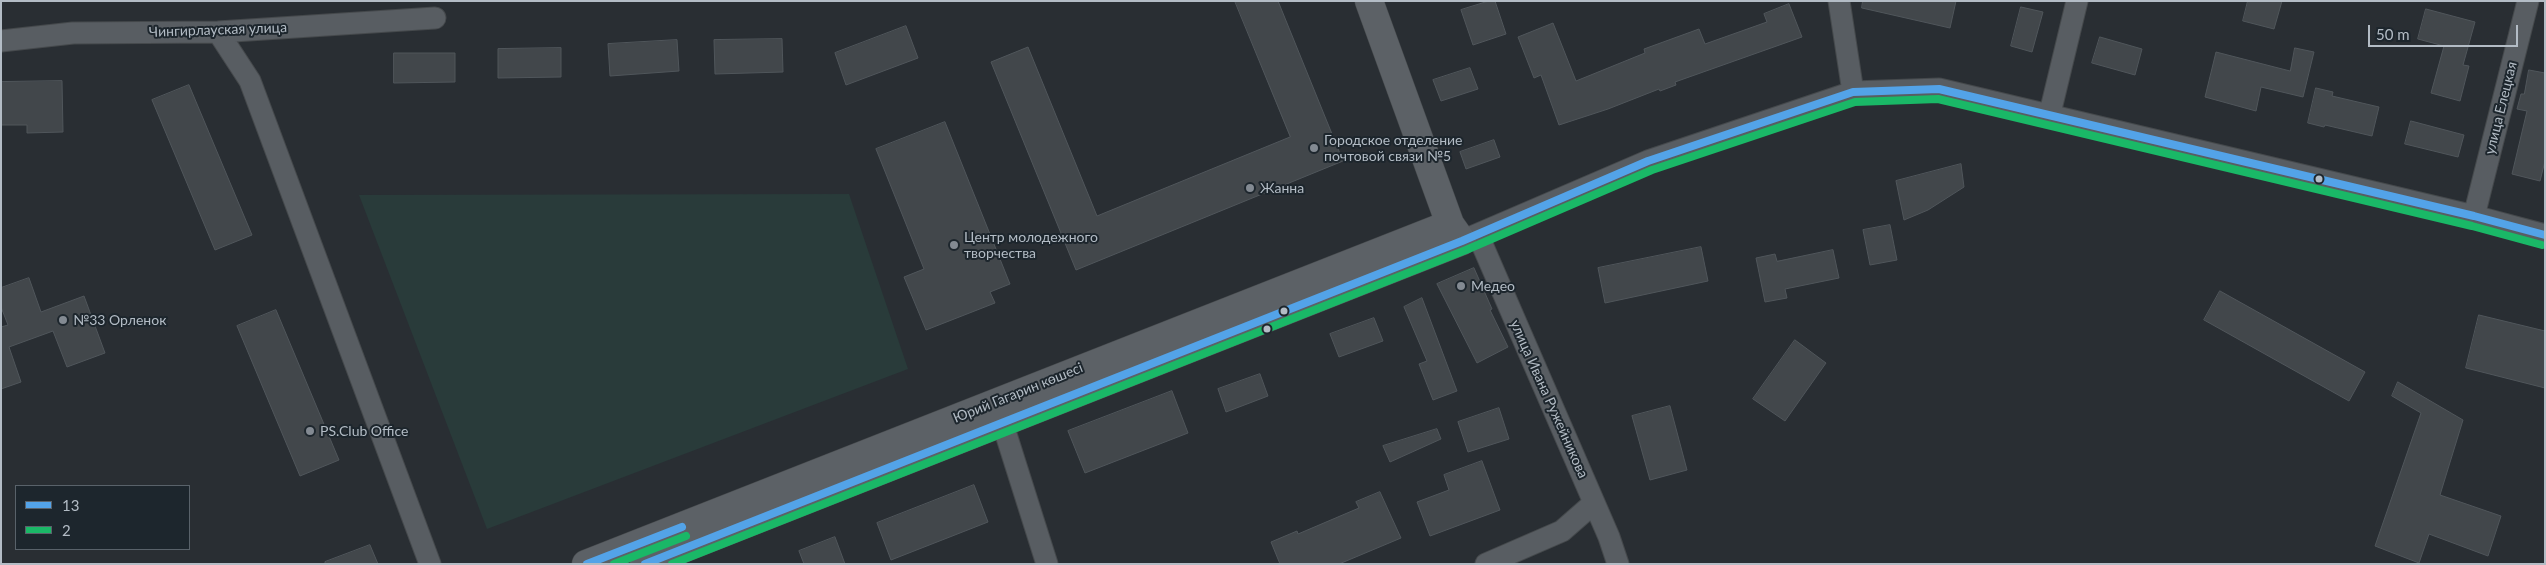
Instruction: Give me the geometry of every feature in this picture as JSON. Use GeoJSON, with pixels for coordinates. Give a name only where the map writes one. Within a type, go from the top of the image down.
{"type":"FeatureCollection","features":[{"type":"Feature","properties":{"kind":"main road"},"geometry":{"type":"LineString","coordinates":[[1369,1],[1463,233]]}},
{"type":"Feature","properties":{"kind":"main road","name":"Юрий Гагарин көшесі"},"geometry":{"type":"LineString","coordinates":[[644,564],[999,412],[1463,233]]}},
{"type":"Feature","properties":{"kind":"main road","name":"Юрий Гагарин көшесі"},"geometry":{"type":"LineString","coordinates":[[586,564],[823,472],[999,412]]}},
{"type":"Feature","properties":{"kind":"street"},"geometry":{"type":"LineString","coordinates":[[1839,1],[1853,92]]}},
{"type":"Feature","properties":{"kind":"street"},"geometry":{"type":"LineString","coordinates":[[2050,113],[2078,1]]}},
{"type":"Feature","properties":{"kind":"street","name":"улица Елецкая"},"geometry":{"type":"LineString","coordinates":[[2474,216],[2528,1]]}},
{"type":"Feature","properties":{"kind":"street","name":"Чингирлауская улица"},"geometry":{"type":"LineString","coordinates":[[1,42],[73,33],[218,32],[435,18]]}},
{"type":"Feature","properties":{"kind":"street"},"geometry":{"type":"LineString","coordinates":[[218,32],[250,82],[430,564]]}},
{"type":"Feature","properties":{"kind":"street","name":"Юрий Гагарин көшесі"},"geometry":{"type":"LineString","coordinates":[[1463,233],[1648,161],[1853,92],[1939,89],[2050,113],[2545,235]]}},
{"type":"Feature","properties":{"kind":"street","name":"улица Ивана Ружейникова"},"geometry":{"type":"LineString","coordinates":[[1463,233],[1594,503],[1609,537],[1618,564]]}},
{"type":"Feature","properties":{"kind":"street"},"geometry":{"type":"LineString","coordinates":[[999,412],[1028,509],[1047,564]]}},
{"type":"Feature","properties":{"kind":"street"},"geometry":{"type":"LineString","coordinates":[[1486,564],[1562,531],[1594,503]]}},
{"type":"Feature","properties":{"kind":"shaded area"},"geometry":{"type":"Polygon","coordinates":[[[849,194],[908,369],[487,529],[359,195],[849,194]]]}},
{"type":"Feature","properties":{"kind":"building"},"geometry":{"type":"Polygon","coordinates":[[[1235,1],[1278,1],[1343,161],[1076,270],[991,62],[1028,47],[1097,216],[1290,137],[1235,1]]]}},
{"type":"Feature","properties":{"kind":"building"},"geometry":{"type":"Polygon","coordinates":[[[1489,1],[1495,1],[1506,34],[1473,45],[1461,10],[1489,1]]]}},
{"type":"Feature","properties":{"kind":"building"},"geometry":{"type":"Polygon","coordinates":[[[1863,1],[1956,1],[1950,28],[1862,8],[1863,1]]]}},
{"type":"Feature","properties":{"kind":"building"},"geometry":{"type":"Polygon","coordinates":[[[2248,1],[2282,1],[2274,29],[2243,21],[2248,1]]]}},
{"type":"Feature","properties":{"kind":"building"},"geometry":{"type":"Polygon","coordinates":[[[1789,4],[1802,37],[1675,82],[1676,85],[1660,91],[1659,89],[1608,109],[1559,125],[1541,75],[1534,78],[1518,37],[1553,23],[1576,81],[1645,53],[1644,49],[1699,29],[1705,44],[1767,22],[1764,14],[1789,4]]]}},
{"type":"Feature","properties":{"kind":"building"},"geometry":{"type":"Polygon","coordinates":[[[2021,7],[2043,12],[2032,52],[2011,46],[2021,7]]]}},
{"type":"Feature","properties":{"kind":"building"},"geometry":{"type":"Polygon","coordinates":[[[2426,9],[2475,22],[2463,65],[2469,66],[2460,101],[2431,93],[2444,46],[2418,39],[2426,9]]]}},
{"type":"Feature","properties":{"kind":"building"},"geometry":{"type":"Polygon","coordinates":[[[906,26],[918,58],[846,85],[835,53],[906,26]]]}},
{"type":"Feature","properties":{"kind":"building"},"geometry":{"type":"Polygon","coordinates":[[[2100,37],[2142,49],[2135,75],[2092,63],[2100,37]]]}},
{"type":"Feature","properties":{"kind":"building"},"geometry":{"type":"Polygon","coordinates":[[[782,39],[783,72],[715,74],[714,40],[782,39]]]}},
{"type":"Feature","properties":{"kind":"building"},"geometry":{"type":"Polygon","coordinates":[[[677,40],[679,71],[610,76],[608,44],[677,40]]]}},
{"type":"Feature","properties":{"kind":"building"},"geometry":{"type":"Polygon","coordinates":[[[561,48],[561,77],[498,78],[498,49],[561,48]]]}},
{"type":"Feature","properties":{"kind":"building"},"geometry":{"type":"Polygon","coordinates":[[[2295,48],[2314,52],[2303,97],[2261,87],[2256,111],[2205,97],[2216,52],[2290,71],[2295,48]]]}},
{"type":"Feature","properties":{"kind":"building"},"geometry":{"type":"Polygon","coordinates":[[[394,53],[455,53],[455,82],[394,83],[394,53]]]}},
{"type":"Feature","properties":{"kind":"building"},"geometry":{"type":"Polygon","coordinates":[[[1470,68],[1478,89],[1441,101],[1433,80],[1470,68]]]}},
{"type":"Feature","properties":{"kind":"building"},"geometry":{"type":"Polygon","coordinates":[[[2529,70],[2545,73],[2545,161],[2540,181],[2512,174],[2527,111],[2517,109],[2521,94],[2524,94],[2529,70]]]}},
{"type":"Feature","properties":{"kind":"building"},"geometry":{"type":"Polygon","coordinates":[[[62,81],[63,132],[27,133],[27,125],[1,125],[1,82],[62,81]]]}},
{"type":"Feature","properties":{"kind":"building"},"geometry":{"type":"Polygon","coordinates":[[[189,85],[252,235],[215,250],[152,100],[189,85]]]}},
{"type":"Feature","properties":{"kind":"building"},"geometry":{"type":"Polygon","coordinates":[[[2316,88],[2333,92],[2332,96],[2379,107],[2372,136],[2308,123],[2316,88]]]}},
{"type":"Feature","properties":{"kind":"building"},"geometry":{"type":"Polygon","coordinates":[[[2411,121],[2464,135],[2458,157],[2405,144],[2411,121]]]}},
{"type":"Feature","properties":{"kind":"building"},"geometry":{"type":"Polygon","coordinates":[[[945,122],[1010,284],[990,292],[995,303],[926,330],[904,277],[924,269],[876,149],[945,122]]]}},
{"type":"Feature","properties":{"kind":"building"},"geometry":{"type":"Polygon","coordinates":[[[1494,140],[1500,157],[1466,169],[1460,152],[1494,140]]]}},
{"type":"Feature","properties":{"kind":"building"},"geometry":{"type":"Polygon","coordinates":[[[1961,164],[1964,187],[1928,210],[1904,220],[1896,181],[1961,164]]]}},
{"type":"Feature","properties":{"kind":"building"},"geometry":{"type":"Polygon","coordinates":[[[1890,225],[1897,260],[1870,265],[1863,230],[1890,225]]]}},
{"type":"Feature","properties":{"kind":"building"},"geometry":{"type":"Polygon","coordinates":[[[1701,247],[1708,281],[1605,303],[1598,268],[1701,247]]]}},
{"type":"Feature","properties":{"kind":"building"},"geometry":{"type":"Polygon","coordinates":[[[1833,250],[1839,278],[1785,289],[1787,298],[1765,302],[1756,258],[1775,254],[1777,261],[1833,250]]]}},
{"type":"Feature","properties":{"kind":"building"},"geometry":{"type":"Polygon","coordinates":[[[1474,268],[1492,309],[1490,310],[1508,347],[1477,363],[1437,284],[1474,268]]]}},
{"type":"Feature","properties":{"kind":"building"},"geometry":{"type":"Polygon","coordinates":[[[29,278],[41,312],[84,296],[105,353],[67,367],[53,331],[9,347],[21,382],[1,389],[1,327],[8,325],[1,307],[1,288],[29,278]]]}},
{"type":"Feature","properties":{"kind":"building"},"geometry":{"type":"Polygon","coordinates":[[[2220,291],[2365,372],[2349,401],[2204,320],[2220,291]]]}},
{"type":"Feature","properties":{"kind":"building"},"geometry":{"type":"Polygon","coordinates":[[[1422,298],[1457,391],[1433,400],[1419,364],[1427,361],[1404,307],[1422,298]]]}},
{"type":"Feature","properties":{"kind":"building"},"geometry":{"type":"Polygon","coordinates":[[[276,310],[339,460],[300,476],[237,326],[276,310]]]}},
{"type":"Feature","properties":{"kind":"building"},"geometry":{"type":"Polygon","coordinates":[[[2479,315],[2545,331],[2545,388],[2466,368],[2479,315]]]}},
{"type":"Feature","properties":{"kind":"building"},"geometry":{"type":"Polygon","coordinates":[[[1374,318],[1383,341],[1339,357],[1330,334],[1374,318]]]}},
{"type":"Feature","properties":{"kind":"building"},"geometry":{"type":"Polygon","coordinates":[[[1795,340],[1826,363],[1785,421],[1753,399],[1795,340]]]}},
{"type":"Feature","properties":{"kind":"building"},"geometry":{"type":"Polygon","coordinates":[[[1260,374],[1268,396],[1226,412],[1218,389],[1260,374]]]}},
{"type":"Feature","properties":{"kind":"building"},"geometry":{"type":"Polygon","coordinates":[[[2398,382],[2463,420],[2440,495],[2501,516],[2488,556],[2429,534],[2419,563],[2375,546],[2421,413],[2392,396],[2398,382]]]}},
{"type":"Feature","properties":{"kind":"building"},"geometry":{"type":"Polygon","coordinates":[[[1172,391],[1188,433],[1085,473],[1068,431],[1172,391]]]}},
{"type":"Feature","properties":{"kind":"building"},"geometry":{"type":"Polygon","coordinates":[[[1670,406],[1687,470],[1650,480],[1632,416],[1670,406]]]}},
{"type":"Feature","properties":{"kind":"building"},"geometry":{"type":"Polygon","coordinates":[[[1499,408],[1509,439],[1468,452],[1458,422],[1499,408]]]}},
{"type":"Feature","properties":{"kind":"building"},"geometry":{"type":"Polygon","coordinates":[[[1437,429],[1441,439],[1390,462],[1383,446],[1437,429]]]}},
{"type":"Feature","properties":{"kind":"building"},"geometry":{"type":"Polygon","coordinates":[[[1482,461],[1500,510],[1430,536],[1417,502],[1449,490],[1444,475],[1482,461]]]}},
{"type":"Feature","properties":{"kind":"building"},"geometry":{"type":"Polygon","coordinates":[[[974,485],[988,522],[891,560],[877,523],[974,485]]]}},
{"type":"Feature","properties":{"kind":"building"},"geometry":{"type":"Polygon","coordinates":[[[1380,492],[1401,538],[1339,564],[1280,564],[1271,542],[1297,531],[1298,534],[1359,508],[1356,502],[1380,492]]]}},
{"type":"Feature","properties":{"kind":"building"},"geometry":{"type":"Polygon","coordinates":[[[835,537],[845,564],[804,564],[799,551],[835,537]]]}},
{"type":"Feature","properties":{"kind":"building"},"geometry":{"type":"Polygon","coordinates":[[[370,545],[378,564],[325,564],[325,562],[370,545]]]}},
{"type":"Feature","properties":{"kind":"transit line","name":"13"},"geometry":{"type":"LineString","coordinates":[[645,564],[1462,241],[1648,161],[1853,92],[1939,89],[2474,216],[2545,235]]}},
{"type":"Feature","properties":{"kind":"transit line","name":"2"},"geometry":{"type":"LineString","coordinates":[[672,564],[1466,250],[1652,170],[1855,102],[1938,99],[2472,226],[2542,245]]}},
{"type":"Feature","properties":{"kind":"transit line","name":"13"},"geometry":{"type":"LineString","coordinates":[[587,564],[682,527]]}},
{"type":"Feature","properties":{"kind":"transit line","name":"2"},"geometry":{"type":"LineString","coordinates":[[614,564],[686,536]]}},
{"type":"Feature","properties":{"kind":"place","name":"Городское отделение почтовой связи №5"},"geometry":{"type":"Point","coordinates":[1314,148]}},
{"type":"Feature","properties":{"kind":"place","name":"Жанна"},"geometry":{"type":"Point","coordinates":[1250,188]}},
{"type":"Feature","properties":{"kind":"place","name":"Центр молодежного творчества"},"geometry":{"type":"Point","coordinates":[954,245]}},
{"type":"Feature","properties":{"kind":"place","name":"Медео"},"geometry":{"type":"Point","coordinates":[1461,286]}},
{"type":"Feature","properties":{"kind":"place","name":"№33 Орленок"},"geometry":{"type":"Point","coordinates":[63,320]}},
{"type":"Feature","properties":{"kind":"place","name":"PS.Club Office"},"geometry":{"type":"Point","coordinates":[310,431]}}]}
